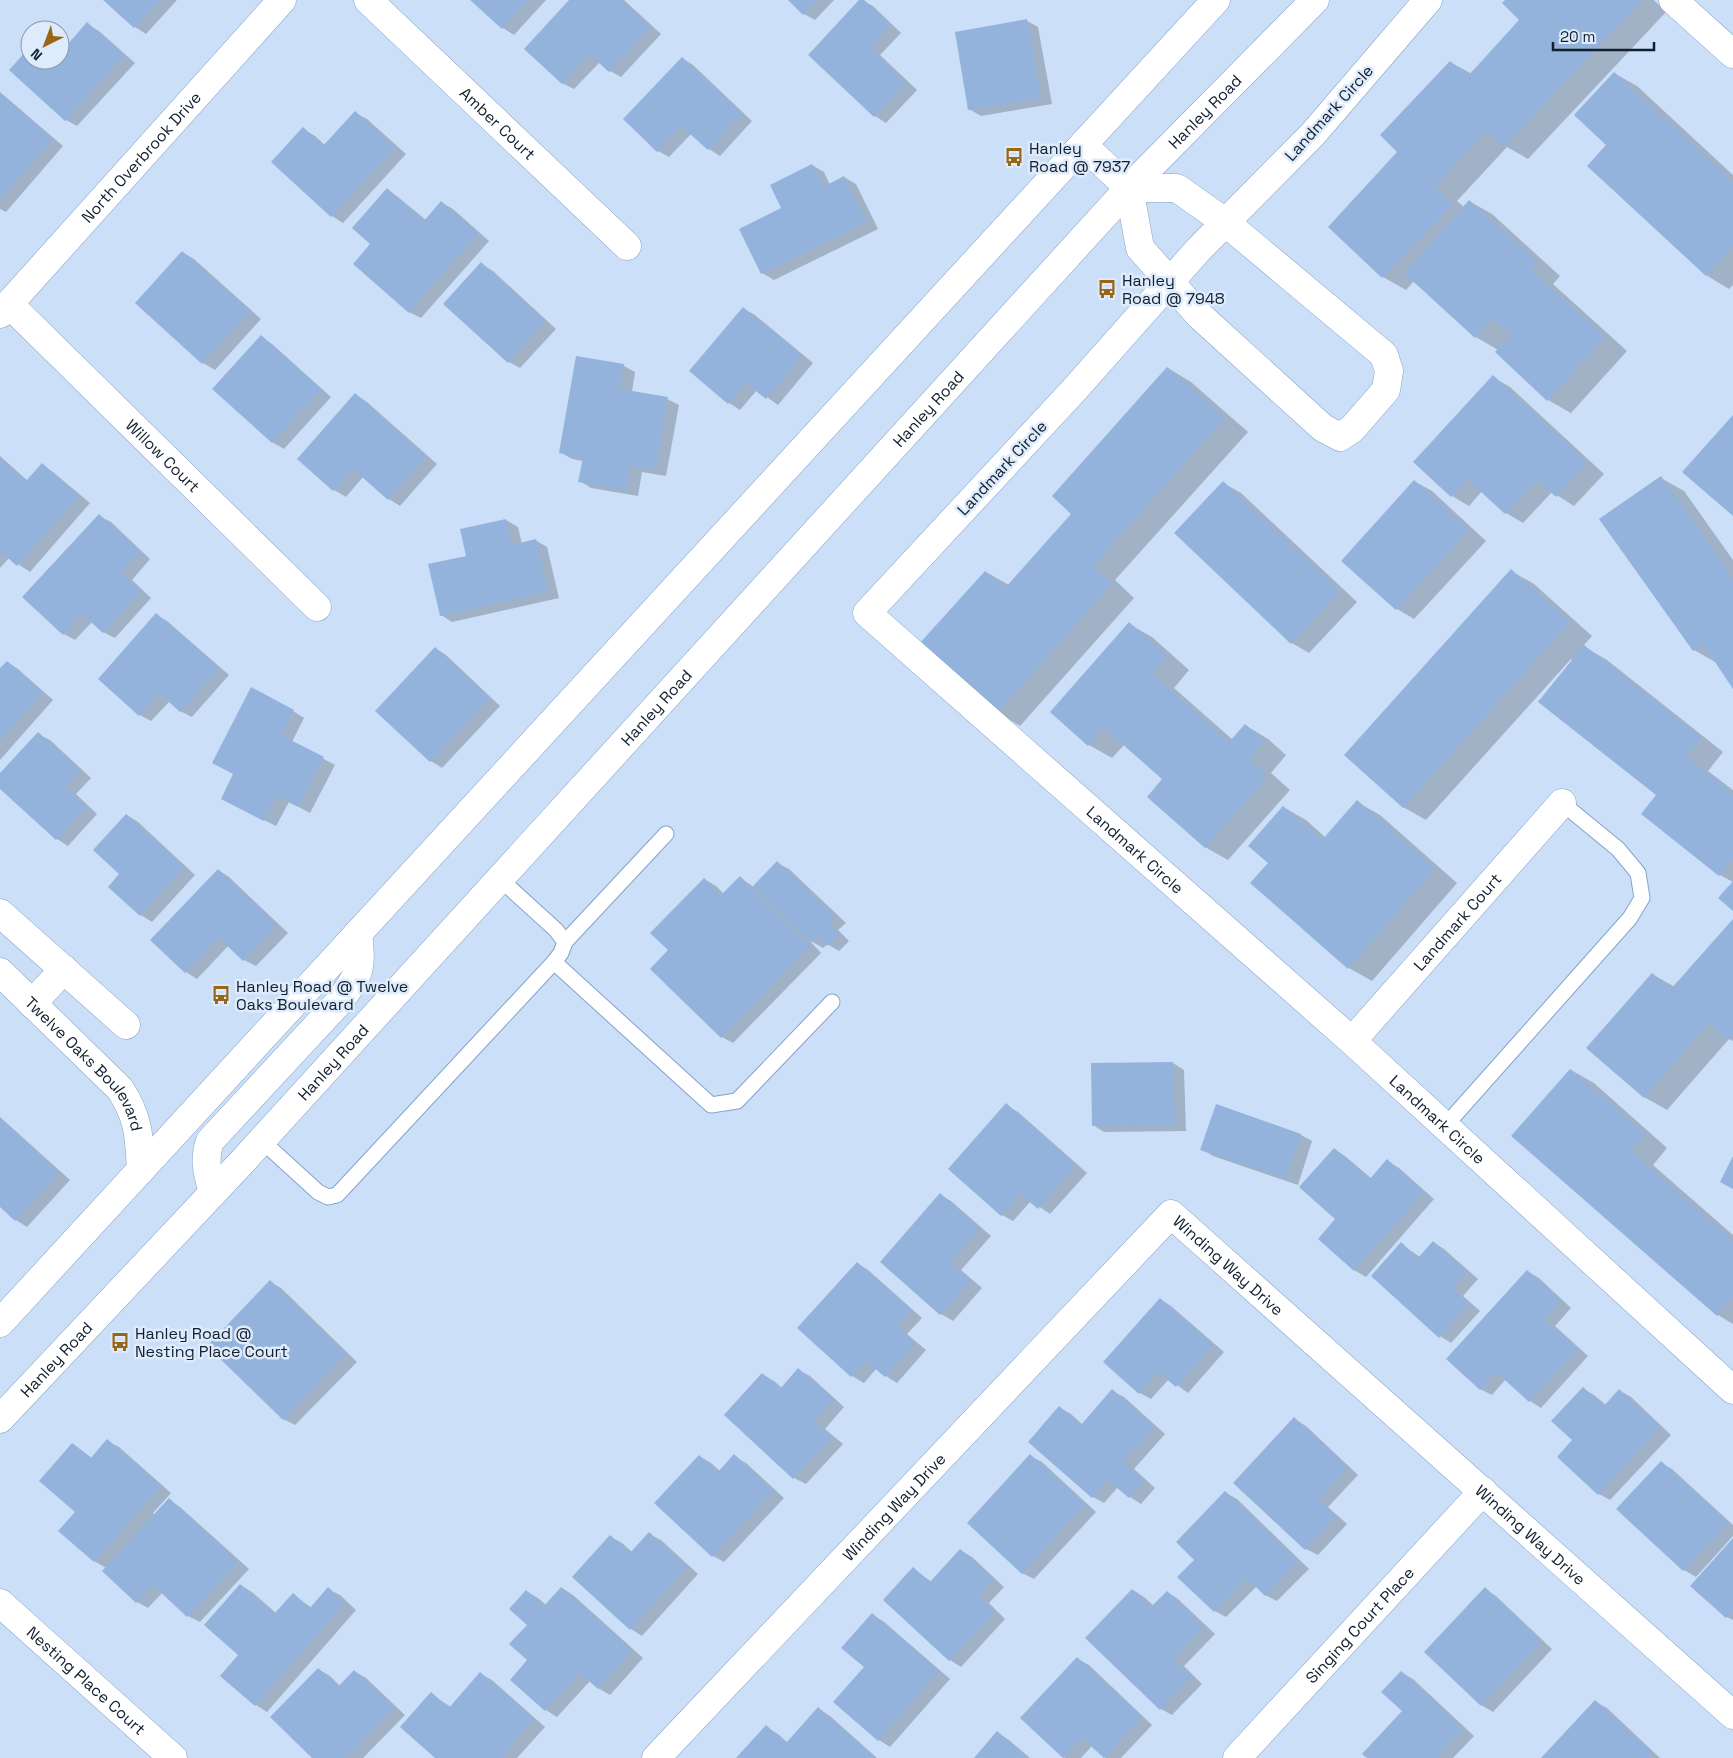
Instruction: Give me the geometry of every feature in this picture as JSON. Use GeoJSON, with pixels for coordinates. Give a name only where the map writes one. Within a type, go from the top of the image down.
{"type":"FeatureCollection","features":[{"type":"Feature","properties":{"kind":"street","name":"North Overbrook Drive"},"geometry":{"type":"LineString","coordinates":[[4,309],[282,0]]}},
{"type":"Feature","properties":{"kind":"street","name":"Amber Court"},"geometry":{"type":"LineString","coordinates":[[368,0],[627,246]]}},
{"type":"Feature","properties":{"kind":"street"},"geometry":{"type":"LineString","coordinates":[[0,1323],[1216,0]]}},
{"type":"Feature","properties":{"kind":"street","name":"Hanley Road"},"geometry":{"type":"LineString","coordinates":[[0,1419],[213,1193],[1129,188],[1315,0]]}},
{"type":"Feature","properties":{"kind":"street","name":"Landmark Circle"},"geometry":{"type":"LineString","coordinates":[[1428,0],[1313,134],[1169,281],[1075,389],[867,613],[1352,1041],[1731,1384]]}},
{"type":"Feature","properties":{"kind":"street"},"geometry":{"type":"LineString","coordinates":[[1673,0],[1733,54]]}},
{"type":"Feature","properties":{"kind":"street"},"geometry":{"type":"LineString","coordinates":[[1083,145],[1129,188],[1140,248],[1199,315],[1323,428],[1340,437],[1352,428],[1386,390],[1389,371],[1384,355],[1225,222],[1176,188],[1129,188]]}},
{"type":"Feature","properties":{"kind":"street","name":"Willow Court"},"geometry":{"type":"LineString","coordinates":[[4,309],[317,607]]}},
{"type":"Feature","properties":{"kind":"street","name":"Landmark Court"},"geometry":{"type":"LineString","coordinates":[[1352,1041],[1562,803]]}},
{"type":"Feature","properties":{"kind":"street"},"geometry":{"type":"LineString","coordinates":[[0,913],[126,1025]]}},
{"type":"Feature","properties":{"kind":"street"},"geometry":{"type":"LineString","coordinates":[[213,1193],[206,1165],[206,1152],[210,1141],[340,1001],[351,986],[359,972],[361,960],[358,933]]}},
{"type":"Feature","properties":{"kind":"street"},"geometry":{"type":"LineString","coordinates":[[32,1004],[64,969]]}},
{"type":"Feature","properties":{"kind":"street","name":"Twelve Oaks Boulevard"},"geometry":{"type":"LineString","coordinates":[[0,972],[120,1089],[130,1105],[136,1120],[140,1170]]}},
{"type":"Feature","properties":{"kind":"street","name":"Winding Way Drive"},"geometry":{"type":"LineString","coordinates":[[656,1758],[1171,1214],[1733,1715]]}},
{"type":"Feature","properties":{"kind":"street","name":"Singing Court Place"},"geometry":{"type":"LineString","coordinates":[[1236,1758],[1483,1491]]}},
{"type":"Feature","properties":{"kind":"street","name":"Nesting Place Court"},"geometry":{"type":"LineString","coordinates":[[0,1603],[173,1758]]}},
{"type":"Feature","properties":{"kind":"lane"},"geometry":{"type":"LineString","coordinates":[[1445,1126],[1630,918],[1642,898],[1638,873],[1618,849],[1562,803]]}},
{"type":"Feature","properties":{"kind":"lane"},"geometry":{"type":"LineString","coordinates":[[261,1140],[318,1192],[328,1197],[337,1195],[554,962],[562,953],[564,942],[666,834]]}},
{"type":"Feature","properties":{"kind":"lane"},"geometry":{"type":"LineString","coordinates":[[500,879],[556,930],[564,942]]}},
{"type":"Feature","properties":{"kind":"lane"},"geometry":{"type":"LineString","coordinates":[[554,962],[711,1105],[737,1101],[832,1002]]}},
{"type":"Feature","properties":{"kind":"building"},"geometry":{"type":"Polygon","coordinates":[[[103,0],[160,0],[134,28],[103,0]]]}},
{"type":"Feature","properties":{"kind":"building"},"geometry":{"type":"Polygon","coordinates":[[[470,0],[528,0],[502,29],[470,0]]]}},
{"type":"Feature","properties":{"kind":"building"},"geometry":{"type":"Polygon","coordinates":[[[569,0],[621,0],[650,27],[609,72],[589,54],[562,84],[524,49],[569,0]]]}},
{"type":"Feature","properties":{"kind":"building"},"geometry":{"type":"Polygon","coordinates":[[[788,0],[817,0],[803,15],[788,0]]]}},
{"type":"Feature","properties":{"kind":"building"},"geometry":{"type":"Polygon","coordinates":[[[859,0],[864,0],[891,25],[870,48],[906,83],[874,117],[808,55],[859,0]]]}},
{"type":"Feature","properties":{"kind":"building"},"geometry":{"type":"Polygon","coordinates":[[[1505,0],[1642,0],[1504,147],[1486,131],[1435,187],[1453,204],[1382,278],[1328,227],[1397,152],[1380,135],[1450,61],[1468,76],[1519,20],[1502,3],[1505,0]]]}},
{"type":"Feature","properties":{"kind":"building"},"geometry":{"type":"Polygon","coordinates":[[[1027,19],[1041,98],[968,110],[955,32],[1027,19]]]}},
{"type":"Feature","properties":{"kind":"building"},"geometry":{"type":"Polygon","coordinates":[[[87,22],[124,56],[65,121],[9,70],[20,58],[20,70],[70,70],[70,42],[87,22]]]}},
{"type":"Feature","properties":{"kind":"building"},"geometry":{"type":"Polygon","coordinates":[[[682,57],[742,114],[708,150],[681,126],[657,152],[623,119],[682,57]]]}},
{"type":"Feature","properties":{"kind":"building"},"geometry":{"type":"Polygon","coordinates":[[[1614,72],[1733,182],[1733,247],[1706,276],[1587,166],[1606,145],[1574,115],[1614,72]]]}},
{"type":"Feature","properties":{"kind":"building"},"geometry":{"type":"Polygon","coordinates":[[[0,93],[53,139],[0,199],[0,93]]]}},
{"type":"Feature","properties":{"kind":"building"},"geometry":{"type":"Polygon","coordinates":[[[355,111],[395,147],[331,217],[271,162],[303,127],[323,146],[355,111]]]}},
{"type":"Feature","properties":{"kind":"building"},"geometry":{"type":"Polygon","coordinates":[[[812,164],[823,187],[844,176],[867,222],[761,274],[739,229],[781,208],[770,185],[812,164]]]}},
{"type":"Feature","properties":{"kind":"building"},"geometry":{"type":"Polygon","coordinates":[[[387,188],[424,221],[441,201],[478,233],[409,313],[353,264],[370,244],[352,228],[387,188]]]}},
{"type":"Feature","properties":{"kind":"building"},"geometry":{"type":"Polygon","coordinates":[[[1469,200],[1538,262],[1531,270],[1605,337],[1547,401],[1495,352],[1510,335],[1493,319],[1475,338],[1404,273],[1469,200]]]}},
{"type":"Feature","properties":{"kind":"building"},"geometry":{"type":"Polygon","coordinates":[[[182,251],[250,311],[202,364],[135,303],[182,251]]]}},
{"type":"Feature","properties":{"kind":"building"},"geometry":{"type":"Polygon","coordinates":[[[481,262],[545,321],[508,363],[443,304],[481,262]]]}},
{"type":"Feature","properties":{"kind":"building"},"geometry":{"type":"Polygon","coordinates":[[[743,307],[802,356],[766,399],[746,383],[728,404],[689,371],[743,307]]]}},
{"type":"Feature","properties":{"kind":"building"},"geometry":{"type":"Polygon","coordinates":[[[261,335],[321,389],[272,443],[212,389],[261,335]]]}},
{"type":"Feature","properties":{"kind":"building"},"geometry":{"type":"Polygon","coordinates":[[[576,356],[624,364],[620,389],[668,397],[655,470],[630,466],[626,491],[578,482],[583,458],[559,453],[576,356]]]}},
{"type":"Feature","properties":{"kind":"building"},"geometry":{"type":"Polygon","coordinates":[[[1167,367],[1225,418],[1093,566],[1112,584],[997,713],[919,644],[985,571],[1005,588],[1071,514],[1052,496],[1167,367]]]}},
{"type":"Feature","properties":{"kind":"building"},"geometry":{"type":"Polygon","coordinates":[[[1493,375],[1587,463],[1556,497],[1537,480],[1505,514],[1467,479],[1451,497],[1413,462],[1493,375]]]}},
{"type":"Feature","properties":{"kind":"building"},"geometry":{"type":"Polygon","coordinates":[[[355,393],[426,457],[388,500],[353,469],[333,491],[297,459],[355,393]]]}},
{"type":"Feature","properties":{"kind":"building"},"geometry":{"type":"Polygon","coordinates":[[[1733,415],[1733,516],[1682,472],[1733,415]]]}},
{"type":"Feature","properties":{"kind":"building"},"geometry":{"type":"Polygon","coordinates":[[[0,458],[26,481],[42,463],[79,496],[17,566],[0,551],[0,458]]]}},
{"type":"Feature","properties":{"kind":"building"},"geometry":{"type":"Polygon","coordinates":[[[1661,476],[1733,578],[1733,689],[1703,644],[1693,651],[1599,519],[1661,476]]]}},
{"type":"Feature","properties":{"kind":"building"},"geometry":{"type":"Polygon","coordinates":[[[1414,480],[1469,530],[1396,610],[1341,561],[1414,480]]]}},
{"type":"Feature","properties":{"kind":"building"},"geometry":{"type":"Polygon","coordinates":[[[1223,481],[1340,592],[1291,644],[1174,533],[1223,481]]]}},
{"type":"Feature","properties":{"kind":"building"},"geometry":{"type":"Polygon","coordinates":[[[99,514],[140,552],[121,573],[141,591],[103,633],[82,614],[63,635],[22,597],[99,514]]]}},
{"type":"Feature","properties":{"kind":"building"},"geometry":{"type":"Polygon","coordinates":[[[506,519],[512,545],[536,539],[548,592],[440,616],[428,564],[466,556],[460,529],[506,519]]]}},
{"type":"Feature","properties":{"kind":"building"},"geometry":{"type":"Polygon","coordinates":[[[1511,569],[1570,622],[1403,808],[1344,755],[1511,569]]]}},
{"type":"Feature","properties":{"kind":"building"},"geometry":{"type":"Polygon","coordinates":[[[156,613],[219,668],[180,712],[159,693],[139,716],[98,679],[156,613]]]}},
{"type":"Feature","properties":{"kind":"building"},"geometry":{"type":"Polygon","coordinates":[[[1129,622],[1167,656],[1152,674],[1229,742],[1245,724],[1264,741],[1249,759],[1268,776],[1205,848],[1147,797],[1162,779],[1104,728],[1088,746],[1050,712],[1129,622]]]}},
{"type":"Feature","properties":{"kind":"building"},"geometry":{"type":"Polygon","coordinates":[[[1584,645],[1701,738],[1686,757],[1733,793],[1733,858],[1719,876],[1641,814],[1656,795],[1538,702],[1584,645]]]}},
{"type":"Feature","properties":{"kind":"building"},"geometry":{"type":"Polygon","coordinates":[[[435,647],[490,698],[430,762],[375,711],[435,647]]]}},
{"type":"Feature","properties":{"kind":"building"},"geometry":{"type":"Polygon","coordinates":[[[7,661],[43,692],[0,741],[0,668],[7,661]]]}},
{"type":"Feature","properties":{"kind":"building"},"geometry":{"type":"Polygon","coordinates":[[[251,687],[294,710],[281,735],[324,757],[298,807],[277,796],[264,821],[221,799],[233,774],[212,763],[251,687]]]}},
{"type":"Feature","properties":{"kind":"building"},"geometry":{"type":"Polygon","coordinates":[[[38,732],[80,771],[65,787],[87,807],[56,840],[0,789],[0,773],[38,732]]]}},
{"type":"Feature","properties":{"kind":"building"},"geometry":{"type":"Polygon","coordinates":[[[1357,800],[1435,869],[1348,969],[1250,883],[1268,863],[1248,846],[1283,806],[1322,840],[1357,800]]]}},
{"type":"Feature","properties":{"kind":"building"},"geometry":{"type":"Polygon","coordinates":[[[126,814],[184,867],[140,916],[108,887],[119,874],[93,850],[126,814]]]}},
{"type":"Feature","properties":{"kind":"building"},"geometry":{"type":"Polygon","coordinates":[[[777,861],[835,916],[828,923],[839,934],[827,946],[818,936],[811,943],[753,886],[777,861]]]}},
{"type":"Feature","properties":{"kind":"building"},"geometry":{"type":"Polygon","coordinates":[[[218,869],[277,925],[243,961],[219,938],[185,973],[150,940],[218,869]]]}},
{"type":"Feature","properties":{"kind":"building"},"geometry":{"type":"Polygon","coordinates":[[[740,876],[810,946],[721,1038],[650,969],[668,950],[650,933],[704,878],[721,895],[740,876]]]}},
{"type":"Feature","properties":{"kind":"building"},"geometry":{"type":"Polygon","coordinates":[[[1733,881],[1733,911],[1718,898],[1733,881]]]}},
{"type":"Feature","properties":{"kind":"building"},"geometry":{"type":"Polygon","coordinates":[[[1733,919],[1733,1034],[1728,1040],[1709,1023],[1644,1098],[1586,1048],[1652,973],[1671,989],[1733,919]]]}},
{"type":"Feature","properties":{"kind":"building"},"geometry":{"type":"Polygon","coordinates":[[[1173,1062],[1175,1125],[1092,1126],[1091,1063],[1173,1062]]]}},
{"type":"Feature","properties":{"kind":"building"},"geometry":{"type":"Polygon","coordinates":[[[1570,1069],[1645,1134],[1631,1151],[1733,1241],[1733,1298],[1717,1316],[1511,1136],[1570,1069]]]}},
{"type":"Feature","properties":{"kind":"building"},"geometry":{"type":"Polygon","coordinates":[[[1006,1103],[1076,1165],[1038,1209],[1020,1194],[1001,1216],[948,1169],[1006,1103]]]}},
{"type":"Feature","properties":{"kind":"building"},"geometry":{"type":"Polygon","coordinates":[[[1216,1104],[1301,1134],[1286,1179],[1200,1150],[1216,1104]]]}},
{"type":"Feature","properties":{"kind":"building"},"geometry":{"type":"Polygon","coordinates":[[[0,1118],[59,1173],[15,1221],[0,1207],[0,1118]]]}},
{"type":"Feature","properties":{"kind":"building"},"geometry":{"type":"Polygon","coordinates":[[[1334,1148],[1370,1179],[1387,1159],[1424,1192],[1354,1271],[1318,1239],[1335,1219],[1299,1187],[1334,1148]]]}},
{"type":"Feature","properties":{"kind":"building"},"geometry":{"type":"Polygon","coordinates":[[[1733,1156],[1733,1189],[1720,1182],[1733,1156]]]}},
{"type":"Feature","properties":{"kind":"building"},"geometry":{"type":"Polygon","coordinates":[[[940,1193],[980,1229],[950,1262],[971,1281],[940,1315],[880,1262],[940,1193]]]}},
{"type":"Feature","properties":{"kind":"building"},"geometry":{"type":"Polygon","coordinates":[[[1433,1241],[1467,1272],[1452,1288],[1469,1304],[1439,1338],[1371,1276],[1401,1242],[1418,1258],[1433,1241]]]}},
{"type":"Feature","properties":{"kind":"building"},"geometry":{"type":"Polygon","coordinates":[[[857,1262],[912,1310],[897,1327],[915,1343],[885,1377],[866,1361],[851,1377],[797,1328],[857,1262]]]}},
{"type":"Feature","properties":{"kind":"building"},"geometry":{"type":"Polygon","coordinates":[[[1527,1270],[1561,1301],[1544,1319],[1578,1349],[1529,1402],[1496,1372],[1480,1390],[1446,1359],[1527,1270]]]}},
{"type":"Feature","properties":{"kind":"building"},"geometry":{"type":"Polygon","coordinates":[[[270,1280],[346,1354],[283,1420],[207,1346],[270,1280]]]}},
{"type":"Feature","properties":{"kind":"building"},"geometry":{"type":"Polygon","coordinates":[[[1160,1298],[1213,1345],[1176,1387],[1158,1372],[1139,1394],[1103,1362],[1160,1298]]]}},
{"type":"Feature","properties":{"kind":"building"},"geometry":{"type":"Polygon","coordinates":[[[798,1368],[834,1400],[814,1421],[832,1437],[793,1479],[724,1415],[762,1373],[780,1389],[798,1368]]]}},
{"type":"Feature","properties":{"kind":"building"},"geometry":{"type":"Polygon","coordinates":[[[1583,1387],[1604,1406],[1619,1389],[1660,1427],[1598,1495],[1557,1457],[1572,1440],[1551,1421],[1583,1387]]]}},
{"type":"Feature","properties":{"kind":"building"},"geometry":{"type":"Polygon","coordinates":[[[1112,1389],[1155,1427],[1123,1462],[1145,1481],[1129,1498],[1108,1480],[1092,1498],[1028,1442],[1059,1406],[1081,1425],[1112,1389]]]}},
{"type":"Feature","properties":{"kind":"building"},"geometry":{"type":"Polygon","coordinates":[[[1294,1417],[1348,1467],[1318,1500],[1336,1516],[1305,1550],[1233,1483],[1294,1417]]]}},
{"type":"Feature","properties":{"kind":"building"},"geometry":{"type":"Polygon","coordinates":[[[107,1439],[161,1486],[94,1562],[58,1531],[75,1512],[39,1481],[72,1443],[91,1458],[107,1439]]]}},
{"type":"Feature","properties":{"kind":"building"},"geometry":{"type":"Polygon","coordinates":[[[734,1454],[773,1491],[712,1557],[654,1503],[699,1455],[718,1472],[734,1454]]]}},
{"type":"Feature","properties":{"kind":"building"},"geometry":{"type":"Polygon","coordinates":[[[1030,1454],[1085,1504],[1022,1574],[967,1523],[1030,1454]]]}},
{"type":"Feature","properties":{"kind":"building"},"geometry":{"type":"Polygon","coordinates":[[[1661,1461],[1728,1523],[1683,1571],[1616,1509],[1661,1461]]]}},
{"type":"Feature","properties":{"kind":"building"},"geometry":{"type":"Polygon","coordinates":[[[1225,1491],[1298,1561],[1265,1596],[1247,1578],[1214,1612],[1177,1577],[1194,1560],[1176,1542],[1225,1491]]]}},
{"type":"Feature","properties":{"kind":"building"},"geometry":{"type":"Polygon","coordinates":[[[169,1498],[238,1562],[187,1617],[153,1585],[136,1603],[102,1571],[169,1498]]]}},
{"type":"Feature","properties":{"kind":"building"},"geometry":{"type":"Polygon","coordinates":[[[649,1532],[687,1567],[630,1630],[572,1577],[610,1535],[630,1553],[649,1532]]]}},
{"type":"Feature","properties":{"kind":"building"},"geometry":{"type":"Polygon","coordinates":[[[1733,1538],[1733,1610],[1726,1618],[1690,1586],[1733,1538]]]}},
{"type":"Feature","properties":{"kind":"building"},"geometry":{"type":"Polygon","coordinates":[[[960,1549],[993,1579],[978,1596],[995,1612],[949,1661],[883,1600],[913,1567],[930,1582],[960,1549]]]}},
{"type":"Feature","properties":{"kind":"building"},"geometry":{"type":"Polygon","coordinates":[[[240,1584],[274,1614],[293,1593],[310,1608],[328,1587],[345,1603],[255,1706],[220,1676],[238,1655],[204,1625],[240,1584]]]}},
{"type":"Feature","properties":{"kind":"building"},"geometry":{"type":"Polygon","coordinates":[[[561,1587],[632,1650],[598,1689],[580,1673],[545,1711],[510,1680],[527,1660],[509,1644],[527,1625],[509,1609],[526,1590],[544,1606],[561,1587]]]}},
{"type":"Feature","properties":{"kind":"building"},"geometry":{"type":"Polygon","coordinates":[[[1485,1587],[1541,1642],[1481,1706],[1424,1652],[1485,1587]]]}},
{"type":"Feature","properties":{"kind":"building"},"geometry":{"type":"Polygon","coordinates":[[[1132,1589],[1151,1607],[1167,1591],[1204,1627],[1173,1659],[1191,1677],[1160,1710],[1085,1638],[1132,1589]]]}},
{"type":"Feature","properties":{"kind":"building"},"geometry":{"type":"Polygon","coordinates":[[[872,1613],[939,1671],[878,1741],[833,1702],[864,1667],[841,1648],[872,1613]]]}},
{"type":"Feature","properties":{"kind":"building"},"geometry":{"type":"Polygon","coordinates":[[[1077,1657],[1142,1717],[1104,1758],[1082,1738],[1063,1758],[1020,1718],[1077,1657]]]}},
{"type":"Feature","properties":{"kind":"building"},"geometry":{"type":"Polygon","coordinates":[[[318,1668],[338,1687],[354,1670],[394,1708],[346,1758],[312,1758],[270,1717],[318,1668]]]}},
{"type":"Feature","properties":{"kind":"building"},"geometry":{"type":"Polygon","coordinates":[[[1401,1671],[1463,1729],[1436,1758],[1367,1758],[1362,1754],[1402,1711],[1381,1692],[1401,1671]]]}},
{"type":"Feature","properties":{"kind":"building"},"geometry":{"type":"Polygon","coordinates":[[[480,1672],[534,1719],[503,1755],[507,1758],[435,1758],[400,1727],[431,1692],[449,1708],[480,1672]]]}},
{"type":"Feature","properties":{"kind":"building"},"geometry":{"type":"Polygon","coordinates":[[[1595,1700],[1653,1754],[1649,1758],[1541,1758],[1595,1700]]]}},
{"type":"Feature","properties":{"kind":"building"},"geometry":{"type":"Polygon","coordinates":[[[818,1707],[875,1758],[736,1758],[766,1725],[786,1743],[818,1707]]]}},
{"type":"Feature","properties":{"kind":"building"},"geometry":{"type":"Polygon","coordinates":[[[997,1731],[1028,1758],[974,1758],[997,1731]]]}},
{"type":"Feature","properties":{"kind":"place","name":"Hanley Road @ 7937"},"geometry":{"type":"Point","coordinates":[1014,157]}},
{"type":"Feature","properties":{"kind":"place","name":"Hanley Road @ 7948"},"geometry":{"type":"Point","coordinates":[1107,289]}},
{"type":"Feature","properties":{"kind":"place","name":"Hanley Road @ Twelve Oaks Boulevard"},"geometry":{"type":"Point","coordinates":[221,995]}},
{"type":"Feature","properties":{"kind":"place","name":"Hanley Road @ Nesting Place Court"},"geometry":{"type":"Point","coordinates":[120,1342]}}]}
